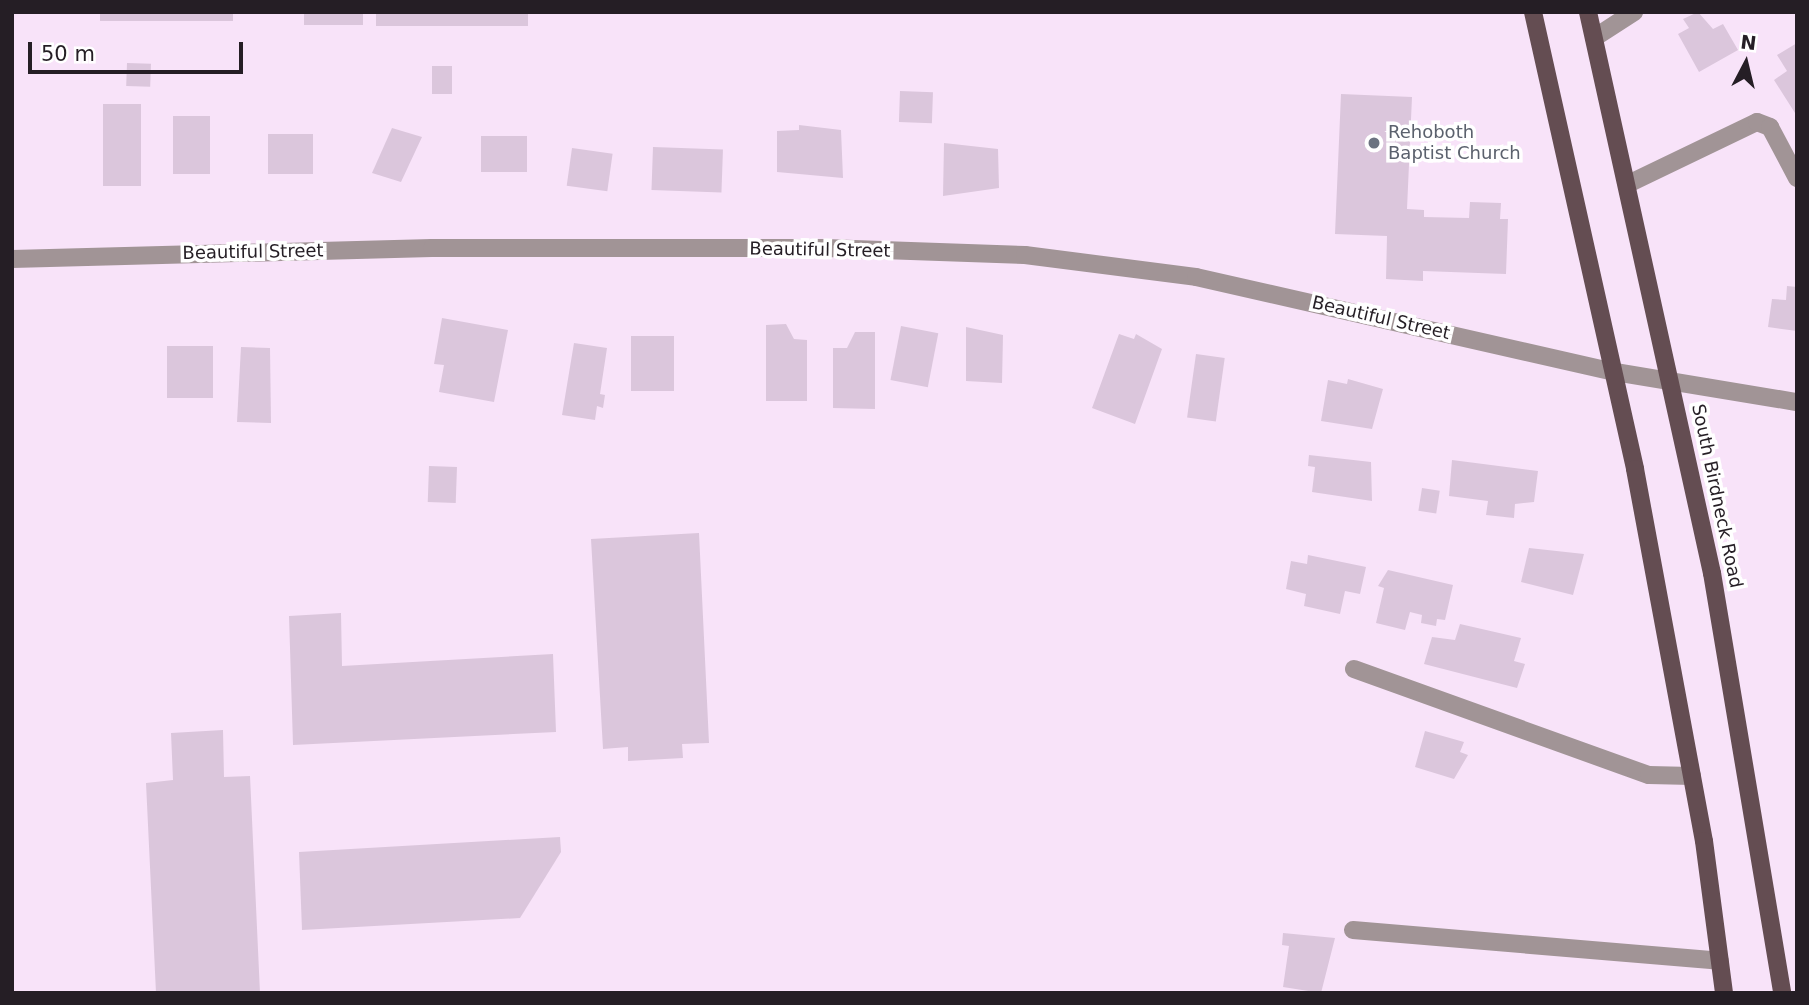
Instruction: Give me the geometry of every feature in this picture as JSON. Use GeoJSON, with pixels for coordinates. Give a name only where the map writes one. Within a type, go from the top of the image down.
{"type":"FeatureCollection","features":[{"type":"Feature","properties":{"kind":"main road"},"geometry":{"type":"LineString","coordinates":[[1533,12],[1615,372],[1692,776],[1724,993]]}},
{"type":"Feature","properties":{"kind":"main road","name":"South Birdneck Road"},"geometry":{"type":"LineString","coordinates":[[1588,12],[1672,382],[1732,683],[1782,993]]}},
{"type":"Feature","properties":{"kind":"street"},"geometry":{"type":"LineString","coordinates":[[1594,38],[1634,12]]}},
{"type":"Feature","properties":{"kind":"street"},"geometry":{"type":"LineString","coordinates":[[1628,184],[1757,122],[1770,127],[1797,178]]}},
{"type":"Feature","properties":{"kind":"street","name":"Beautiful Street"},"geometry":{"type":"LineString","coordinates":[[12,258],[432,248],[825,248],[1025,256],[1196,277],[1615,372],[1797,402]]}},
{"type":"Feature","properties":{"kind":"street"},"geometry":{"type":"LineString","coordinates":[[1354,669],[1649,775],[1692,776]]}},
{"type":"Feature","properties":{"kind":"street"},"geometry":{"type":"LineString","coordinates":[[1353,930],[1720,961]]}},
{"type":"Feature","properties":{"kind":"building"},"geometry":{"type":"Polygon","coordinates":[[[100,12],[233,12],[233,21],[100,21],[100,12]]]}},
{"type":"Feature","properties":{"kind":"building"},"geometry":{"type":"Polygon","coordinates":[[[304,12],[363,12],[363,25],[304,25],[304,12]]]}},
{"type":"Feature","properties":{"kind":"building"},"geometry":{"type":"Polygon","coordinates":[[[376,12],[528,12],[528,26],[376,26],[376,12]]]}},
{"type":"Feature","properties":{"kind":"building"},"geometry":{"type":"Polygon","coordinates":[[[1698,12],[1713,29],[1723,24],[1738,50],[1699,72],[1678,34],[1689,28],[1683,19],[1698,12]]]}},
{"type":"Feature","properties":{"kind":"building"},"geometry":{"type":"Polygon","coordinates":[[[1797,43],[1795,113],[1774,80],[1787,71],[1777,55],[1797,43]]]}},
{"type":"Feature","properties":{"kind":"building"},"geometry":{"type":"Polygon","coordinates":[[[127,63],[151,64],[150,87],[126,86],[127,63]]]}},
{"type":"Feature","properties":{"kind":"building"},"geometry":{"type":"Polygon","coordinates":[[[432,66],[452,66],[452,94],[432,94],[432,66]]]}},
{"type":"Feature","properties":{"kind":"building"},"geometry":{"type":"Polygon","coordinates":[[[900,91],[933,92],[932,123],[899,122],[900,91]]]}},
{"type":"Feature","properties":{"kind":"building","name":"Rehoboth Baptist Church"},"geometry":{"type":"Polygon","coordinates":[[[1341,94],[1412,97],[1407,209],[1424,210],[1424,217],[1469,218],[1470,202],[1501,203],[1500,219],[1508,219],[1506,274],[1423,271],[1423,281],[1386,279],[1387,236],[1335,234],[1341,94]]]}},
{"type":"Feature","properties":{"kind":"building"},"geometry":{"type":"Polygon","coordinates":[[[103,104],[141,104],[141,186],[103,186],[103,104]]]}},
{"type":"Feature","properties":{"kind":"building"},"geometry":{"type":"Polygon","coordinates":[[[173,116],[210,116],[210,174],[173,174],[173,116]]]}},
{"type":"Feature","properties":{"kind":"building"},"geometry":{"type":"Polygon","coordinates":[[[799,125],[841,130],[843,178],[777,172],[777,131],[799,130],[799,125]]]}},
{"type":"Feature","properties":{"kind":"building"},"geometry":{"type":"Polygon","coordinates":[[[392,128],[422,137],[401,182],[372,173],[392,128]]]}},
{"type":"Feature","properties":{"kind":"building"},"geometry":{"type":"Polygon","coordinates":[[[268,134],[313,134],[313,174],[268,174],[268,134]]]}},
{"type":"Feature","properties":{"kind":"building"},"geometry":{"type":"Polygon","coordinates":[[[481,136],[527,136],[527,172],[481,172],[481,136]]]}},
{"type":"Feature","properties":{"kind":"building"},"geometry":{"type":"Polygon","coordinates":[[[944,143],[998,149],[999,188],[943,196],[944,143]]]}},
{"type":"Feature","properties":{"kind":"building"},"geometry":{"type":"Polygon","coordinates":[[[653,147],[723,149],[721,192],[651,190],[653,147]]]}},
{"type":"Feature","properties":{"kind":"building"},"geometry":{"type":"Polygon","coordinates":[[[572,148],[613,154],[607,191],[567,186],[572,148]]]}},
{"type":"Feature","properties":{"kind":"building"},"geometry":{"type":"Polygon","coordinates":[[[1787,286],[1797,287],[1797,331],[1768,327],[1772,299],[1786,300],[1787,286]]]}},
{"type":"Feature","properties":{"kind":"building"},"geometry":{"type":"Polygon","coordinates":[[[442,318],[508,330],[494,402],[439,392],[444,365],[434,364],[442,318]]]}},
{"type":"Feature","properties":{"kind":"building"},"geometry":{"type":"Polygon","coordinates":[[[786,324],[794,339],[807,340],[807,401],[766,401],[766,325],[786,324]]]}},
{"type":"Feature","properties":{"kind":"building"},"geometry":{"type":"Polygon","coordinates":[[[901,326],[938,333],[928,387],[891,380],[901,326]]]}},
{"type":"Feature","properties":{"kind":"building"},"geometry":{"type":"Polygon","coordinates":[[[966,327],[1003,335],[1002,383],[966,381],[966,327]]]}},
{"type":"Feature","properties":{"kind":"building"},"geometry":{"type":"Polygon","coordinates":[[[855,332],[875,332],[875,409],[833,408],[833,348],[847,348],[855,332]]]}},
{"type":"Feature","properties":{"kind":"building"},"geometry":{"type":"Polygon","coordinates":[[[1119,334],[1134,339],[1136,334],[1162,349],[1135,424],[1092,408],[1119,334]]]}},
{"type":"Feature","properties":{"kind":"building"},"geometry":{"type":"Polygon","coordinates":[[[631,336],[674,336],[674,391],[631,391],[631,336]]]}},
{"type":"Feature","properties":{"kind":"building"},"geometry":{"type":"Polygon","coordinates":[[[574,343],[607,348],[600,394],[605,395],[603,408],[597,406],[595,420],[562,415],[574,343]]]}},
{"type":"Feature","properties":{"kind":"building"},"geometry":{"type":"Polygon","coordinates":[[[167,346],[213,346],[213,398],[167,398],[167,346]]]}},
{"type":"Feature","properties":{"kind":"building"},"geometry":{"type":"Polygon","coordinates":[[[241,347],[270,348],[271,423],[237,422],[241,347]]]}},
{"type":"Feature","properties":{"kind":"building"},"geometry":{"type":"Polygon","coordinates":[[[1196,354],[1225,358],[1216,421],[1187,417],[1196,354]]]}},
{"type":"Feature","properties":{"kind":"building"},"geometry":{"type":"Polygon","coordinates":[[[1348,379],[1383,389],[1372,429],[1321,421],[1328,380],[1347,384],[1348,379]]]}},
{"type":"Feature","properties":{"kind":"building"},"geometry":{"type":"Polygon","coordinates":[[[1309,455],[1371,462],[1372,501],[1312,492],[1315,467],[1308,466],[1309,455]]]}},
{"type":"Feature","properties":{"kind":"building"},"geometry":{"type":"Polygon","coordinates":[[[1452,460],[1538,471],[1534,502],[1515,504],[1514,518],[1486,515],[1488,501],[1449,496],[1452,460]]]}},
{"type":"Feature","properties":{"kind":"building"},"geometry":{"type":"Polygon","coordinates":[[[429,466],[457,467],[456,503],[428,502],[429,466]]]}},
{"type":"Feature","properties":{"kind":"building"},"geometry":{"type":"Polygon","coordinates":[[[1422,488],[1440,491],[1436,514],[1418,511],[1422,488]]]}},
{"type":"Feature","properties":{"kind":"building"},"geometry":{"type":"Polygon","coordinates":[[[699,533],[709,743],[682,744],[683,758],[628,761],[628,747],[603,749],[591,539],[699,533]]]}},
{"type":"Feature","properties":{"kind":"building"},"geometry":{"type":"Polygon","coordinates":[[[1529,548],[1584,554],[1573,595],[1521,582],[1529,548]]]}},
{"type":"Feature","properties":{"kind":"building"},"geometry":{"type":"Polygon","coordinates":[[[1308,555],[1366,567],[1360,594],[1345,591],[1340,614],[1304,606],[1306,594],[1286,589],[1291,561],[1307,564],[1308,555]]]}},
{"type":"Feature","properties":{"kind":"building"},"geometry":{"type":"Polygon","coordinates":[[[1388,570],[1453,585],[1445,620],[1437,619],[1436,626],[1421,623],[1422,615],[1410,612],[1405,630],[1376,623],[1384,588],[1378,586],[1388,570]]]}},
{"type":"Feature","properties":{"kind":"building"},"geometry":{"type":"Polygon","coordinates":[[[341,613],[342,666],[553,654],[556,732],[293,745],[289,616],[341,613]]]}},
{"type":"Feature","properties":{"kind":"building"},"geometry":{"type":"Polygon","coordinates":[[[1460,624],[1521,638],[1514,661],[1525,664],[1517,688],[1424,664],[1432,637],[1455,640],[1460,624]]]}},
{"type":"Feature","properties":{"kind":"building"},"geometry":{"type":"Polygon","coordinates":[[[223,730],[224,777],[250,776],[260,993],[156,993],[146,783],[173,780],[171,733],[223,730]]]}},
{"type":"Feature","properties":{"kind":"building"},"geometry":{"type":"Polygon","coordinates":[[[1425,731],[1464,742],[1460,752],[1468,755],[1454,779],[1415,767],[1425,731]]]}},
{"type":"Feature","properties":{"kind":"building"},"geometry":{"type":"Polygon","coordinates":[[[560,837],[561,852],[520,918],[302,930],[299,852],[560,837]]]}},
{"type":"Feature","properties":{"kind":"building"},"geometry":{"type":"Polygon","coordinates":[[[1283,933],[1335,938],[1321,993],[1283,987],[1289,946],[1282,945],[1283,933]]]}},
{"type":"Feature","properties":{"kind":"place","name":"Rehoboth Baptist Church"},"geometry":{"type":"Point","coordinates":[1374,143]}}]}
